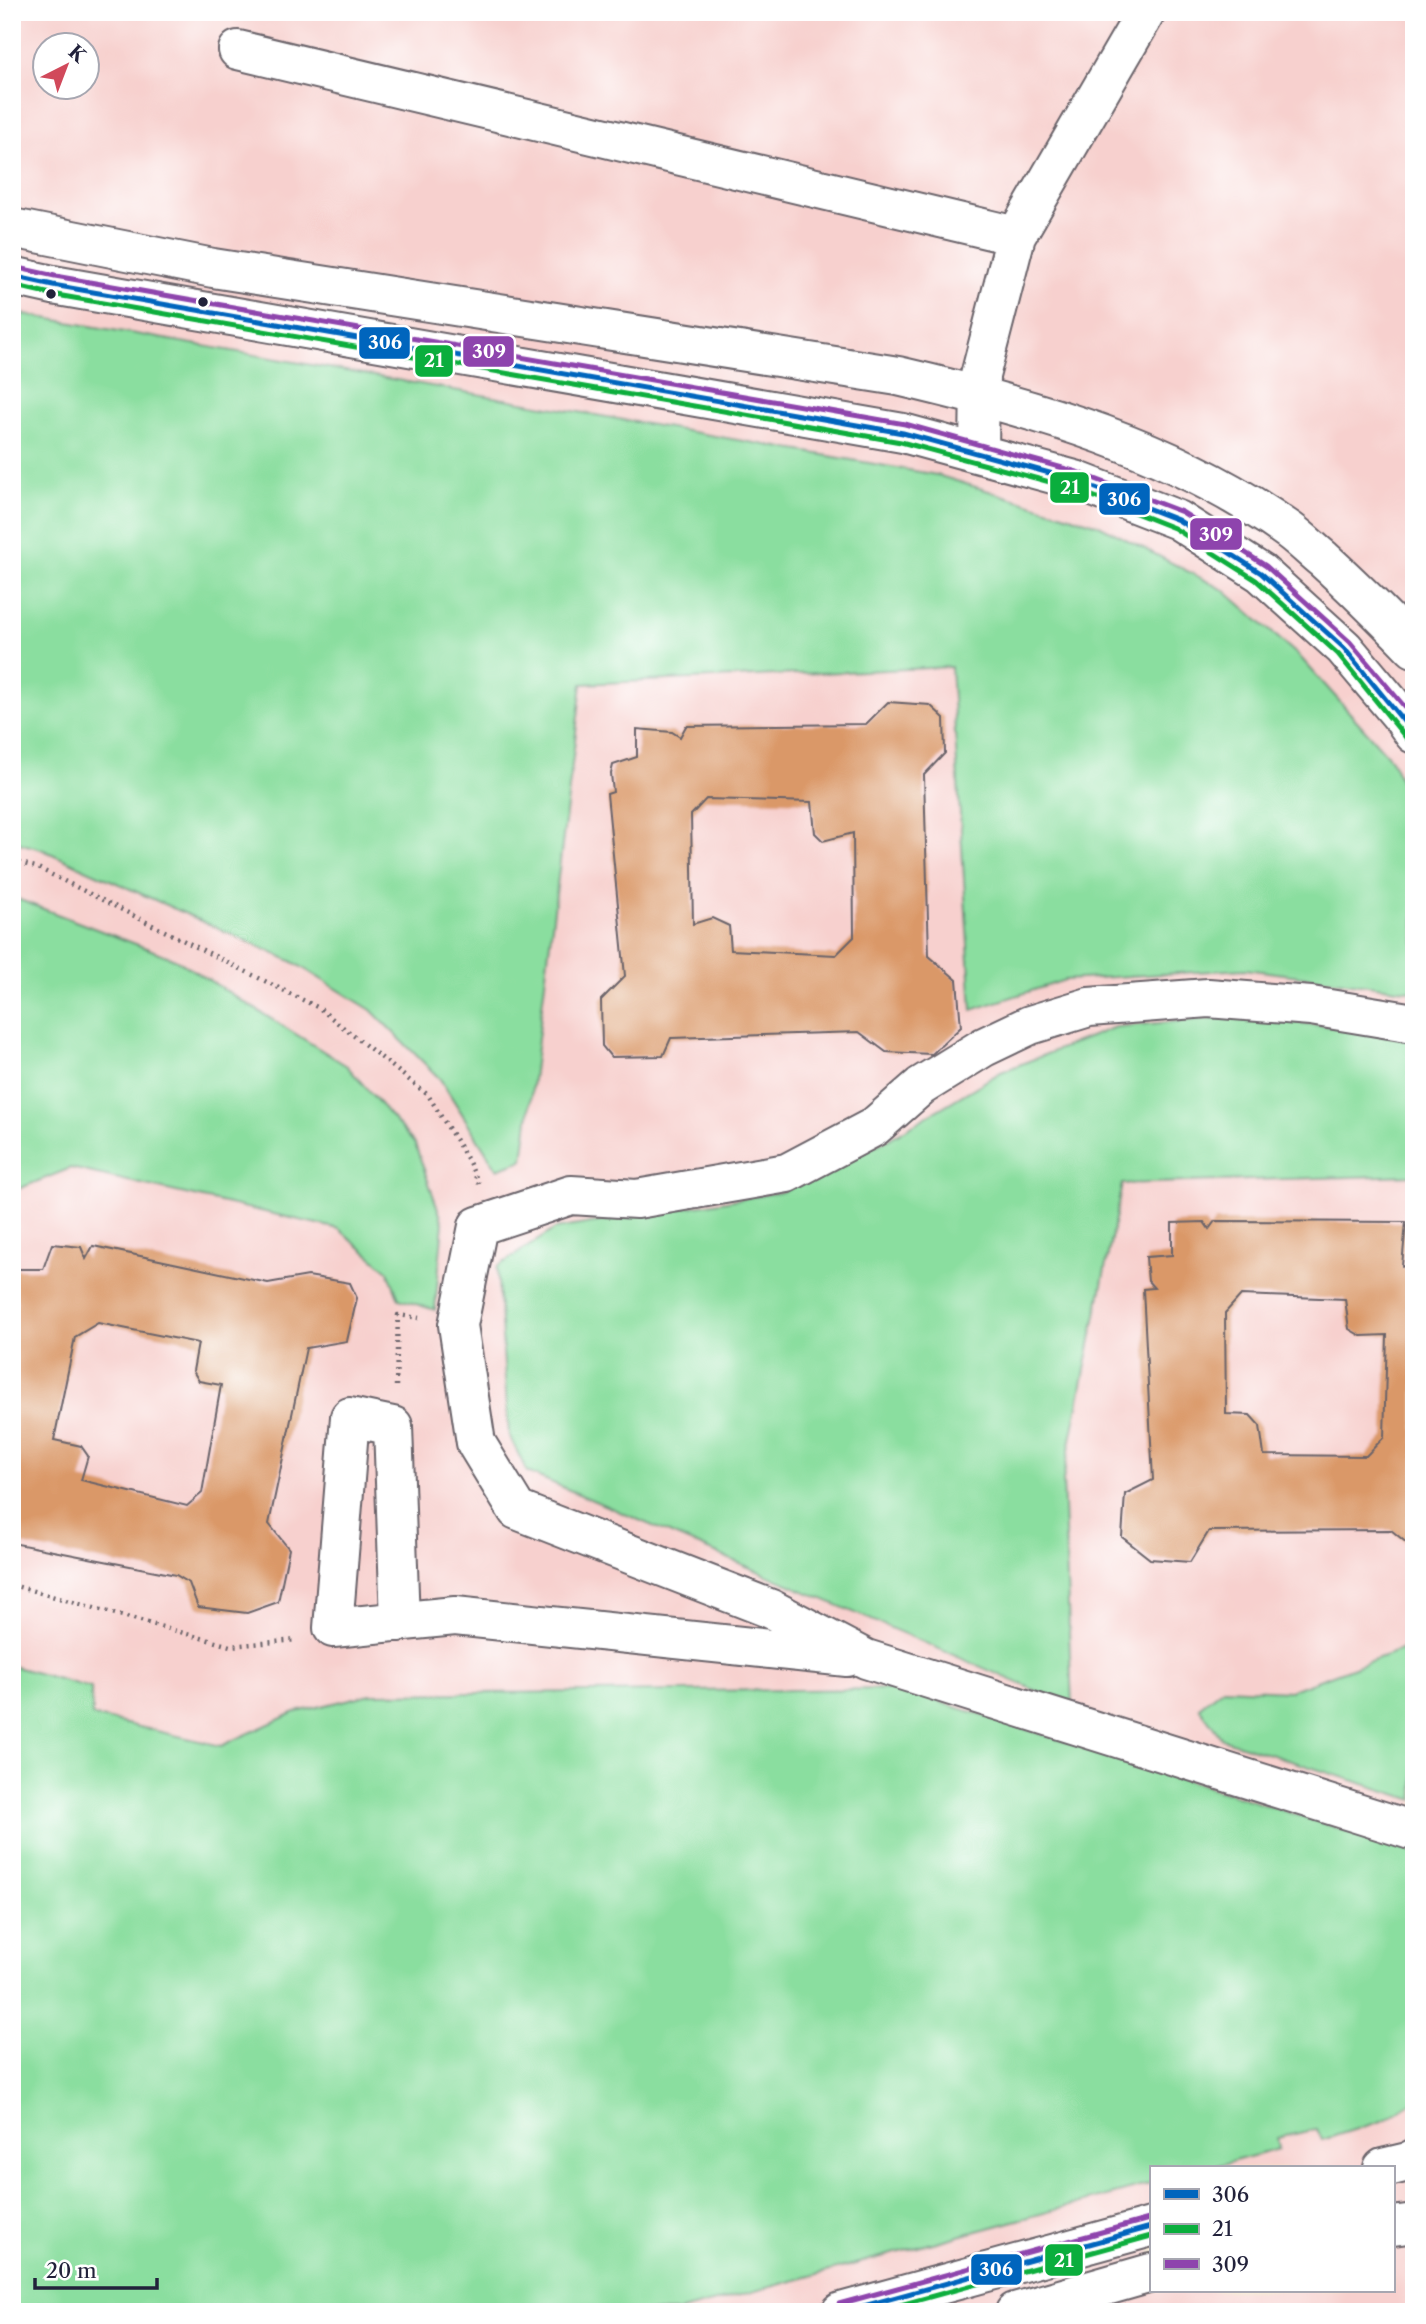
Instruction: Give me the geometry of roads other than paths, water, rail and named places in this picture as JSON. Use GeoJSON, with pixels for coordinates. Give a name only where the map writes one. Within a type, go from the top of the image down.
{"type":"FeatureCollection","features":[{"type":"Feature","properties":{"kind":"street"},"geometry":{"type":"LineString","coordinates":[[979,453],[980,376],[1016,236],[1146,12]]}},
{"type":"Feature","properties":{"kind":"street"},"geometry":{"type":"LineString","coordinates":[[237,50],[1016,236]]}},
{"type":"Feature","properties":{"kind":"street"},"geometry":{"type":"LineString","coordinates":[[12,228],[213,268],[898,376],[980,395],[1110,436],[1212,481],[1292,532],[1368,599],[1414,648]]}},
{"type":"Feature","properties":{"kind":"street"},"geometry":{"type":"LineString","coordinates":[[12,276],[903,433],[1075,480],[1178,520],[1261,573],[1344,648],[1414,734]]}},
{"type":"Feature","properties":{"kind":"street"},"geometry":{"type":"LineString","coordinates":[[1414,1023],[1311,1006],[1208,998],[1089,1007],[1030,1025],[984,1047],[921,1086],[874,1127],[787,1173],[638,1199],[571,1195],[478,1226],[458,1325],[476,1443],[517,1510],[771,1609],[866,1659],[1414,1831]]}},
{"type":"Feature","properties":{"kind":"street"},"geometry":{"type":"LineString","coordinates":[[400,1622],[393,1426],[350,1417],[333,1628],[400,1622],[455,1616],[866,1659]]}},
{"type":"Feature","properties":{"kind":"street"},"geometry":{"type":"LineString","coordinates":[[1391,2166],[1414,2159]]}},
{"type":"Feature","properties":{"kind":"street"},"geometry":{"type":"LineString","coordinates":[[1394,2226],[1414,2223]]}},
{"type":"Feature","properties":{"kind":"street"},"geometry":{"type":"LineString","coordinates":[[841,2312],[1150,2227]]}},
{"type":"Feature","properties":{"kind":"street"},"geometry":{"type":"LineString","coordinates":[[1014,2312],[1150,2273]]}}]}
